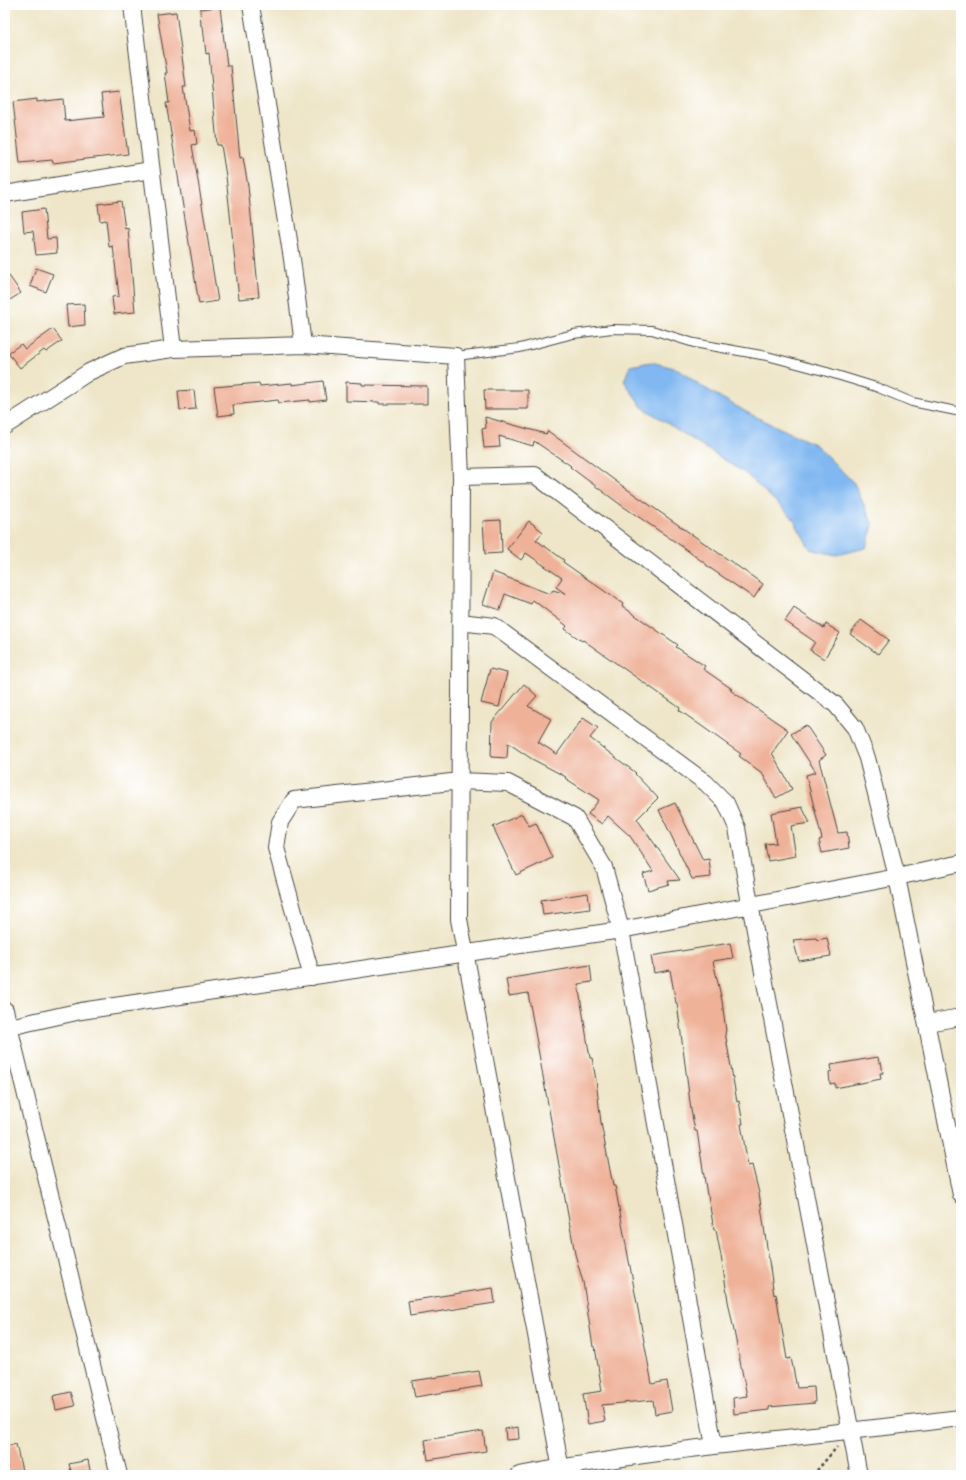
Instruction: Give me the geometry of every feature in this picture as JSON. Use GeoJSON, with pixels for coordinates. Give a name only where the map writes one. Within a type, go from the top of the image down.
{"type":"FeatureCollection","features":[{"type":"Feature","properties":{"kind":"street"},"geometry":{"type":"LineString","coordinates":[[132,5],[173,349]]}},
{"type":"Feature","properties":{"kind":"street"},"geometry":{"type":"LineString","coordinates":[[251,5],[292,259],[303,345]]}},
{"type":"Feature","properties":{"kind":"street"},"geometry":{"type":"LineString","coordinates":[[5,194],[151,170]]}},
{"type":"Feature","properties":{"kind":"street"},"geometry":{"type":"LineString","coordinates":[[5,426],[89,372],[124,356],[173,349],[303,345],[456,356],[461,477],[459,919],[562,1471]]}},
{"type":"Feature","properties":{"kind":"street"},"geometry":{"type":"LineString","coordinates":[[461,477],[534,475],[836,705],[855,728],[867,758],[896,877],[928,1023],[961,1194]]}},
{"type":"Feature","properties":{"kind":"street"},"geometry":{"type":"LineString","coordinates":[[460,622],[494,626],[706,783],[726,803],[737,828],[750,904],[859,1475]]}},
{"type":"Feature","properties":{"kind":"street"},"geometry":{"type":"LineString","coordinates":[[312,977],[276,848],[280,822],[294,800],[460,781],[508,783],[574,818],[604,867],[621,930],[714,1446]]}},
{"type":"Feature","properties":{"kind":"street"},"geometry":{"type":"LineString","coordinates":[[7,1028],[81,1011],[621,930],[961,863]]}},
{"type":"Feature","properties":{"kind":"street"},"geometry":{"type":"LineString","coordinates":[[5,1010],[7,1028],[119,1475]]}},
{"type":"Feature","properties":{"kind":"street"},"geometry":{"type":"LineString","coordinates":[[928,1023],[961,1017]]}},
{"type":"Feature","properties":{"kind":"street"},"geometry":{"type":"LineString","coordinates":[[519,1475],[562,1471],[714,1446],[961,1418]]}},
{"type":"Feature","properties":{"kind":"lane"},"geometry":{"type":"LineString","coordinates":[[456,356],[520,348],[572,334],[612,330],[652,330],[694,343],[767,356],[876,387],[912,402],[961,412]]}},
{"type":"Feature","properties":{"kind":"path"},"geometry":{"type":"LineString","coordinates":[[813,1475],[851,1431]]}},
{"type":"Feature","properties":{"kind":"water"},"geometry":{"type":"Polygon","coordinates":[[[651,362],[678,369],[701,386],[748,413],[816,445],[854,483],[873,525],[866,548],[836,555],[810,549],[792,517],[746,474],[642,407],[624,381],[630,366],[651,362]]]}},
{"type":"Feature","properties":{"kind":"building"},"geometry":{"type":"Polygon","coordinates":[[[220,7],[227,66],[231,66],[240,158],[243,157],[248,186],[259,297],[239,299],[226,176],[221,145],[217,145],[209,53],[206,54],[203,26],[201,26],[200,9],[220,7]]]}},
{"type":"Feature","properties":{"kind":"building"},"geometry":{"type":"Polygon","coordinates":[[[176,12],[186,87],[183,87],[190,131],[195,130],[197,144],[192,145],[218,301],[199,304],[166,103],[169,103],[165,73],[167,73],[157,14],[176,12]]]}},
{"type":"Feature","properties":{"kind":"building"},"geometry":{"type":"Polygon","coordinates":[[[119,92],[128,154],[53,163],[52,160],[20,163],[13,102],[37,99],[37,102],[63,99],[65,121],[104,117],[101,94],[119,92]]]}},
{"type":"Feature","properties":{"kind":"building"},"geometry":{"type":"Polygon","coordinates":[[[121,201],[125,229],[128,228],[135,312],[114,314],[112,297],[119,296],[113,246],[109,247],[106,220],[100,221],[98,204],[121,201]]]}},
{"type":"Feature","properties":{"kind":"building"},"geometry":{"type":"Polygon","coordinates":[[[44,209],[47,239],[56,238],[57,253],[36,255],[33,231],[24,232],[22,212],[44,209]]]}},
{"type":"Feature","properties":{"kind":"building"},"geometry":{"type":"Polygon","coordinates":[[[36,268],[53,274],[46,292],[30,286],[36,268]]]}},
{"type":"Feature","properties":{"kind":"building"},"geometry":{"type":"Polygon","coordinates":[[[5,270],[21,293],[5,303],[5,270]]]}},
{"type":"Feature","properties":{"kind":"building"},"geometry":{"type":"Polygon","coordinates":[[[84,304],[85,325],[68,327],[66,305],[84,304]]]}},
{"type":"Feature","properties":{"kind":"building"},"geometry":{"type":"Polygon","coordinates":[[[53,329],[62,341],[46,352],[44,350],[20,368],[8,353],[21,344],[25,349],[53,329]]]}},
{"type":"Feature","properties":{"kind":"building"},"geometry":{"type":"Polygon","coordinates":[[[323,381],[326,400],[279,403],[278,400],[233,405],[234,414],[218,416],[214,387],[259,383],[260,386],[292,383],[292,385],[323,381]]]}},
{"type":"Feature","properties":{"kind":"building"},"geometry":{"type":"Polygon","coordinates":[[[346,382],[362,383],[362,385],[427,386],[427,404],[379,404],[379,402],[346,401],[346,382]]]}},
{"type":"Feature","properties":{"kind":"building"},"geometry":{"type":"Polygon","coordinates":[[[194,390],[196,409],[180,410],[178,391],[194,390]]]}},
{"type":"Feature","properties":{"kind":"building"},"geometry":{"type":"Polygon","coordinates":[[[484,390],[528,390],[528,409],[485,409],[484,390]]]}},
{"type":"Feature","properties":{"kind":"building"},"geometry":{"type":"Polygon","coordinates":[[[485,417],[546,434],[548,431],[621,485],[763,584],[754,598],[621,505],[570,467],[571,466],[534,441],[533,446],[499,436],[500,447],[484,448],[482,429],[486,428],[485,417]]]}},
{"type":"Feature","properties":{"kind":"building"},"geometry":{"type":"Polygon","coordinates":[[[501,520],[502,553],[485,554],[483,521],[501,520]]]}},
{"type":"Feature","properties":{"kind":"building"},"geometry":{"type":"Polygon","coordinates":[[[529,521],[543,532],[536,540],[564,560],[563,562],[678,645],[676,647],[705,666],[703,669],[732,689],[730,690],[788,730],[772,753],[792,789],[776,798],[762,773],[739,756],[741,754],[679,710],[680,708],[565,629],[567,626],[533,600],[531,604],[505,594],[500,610],[483,604],[493,572],[550,594],[553,590],[566,594],[556,587],[562,578],[526,553],[521,560],[507,549],[529,521]]]}},
{"type":"Feature","properties":{"kind":"building"},"geometry":{"type":"Polygon","coordinates":[[[794,608],[824,628],[826,624],[840,633],[824,659],[810,650],[815,642],[785,621],[794,608]]]}},
{"type":"Feature","properties":{"kind":"building"},"geometry":{"type":"Polygon","coordinates":[[[861,620],[889,640],[878,654],[850,634],[861,620]]]}},
{"type":"Feature","properties":{"kind":"building"},"geometry":{"type":"Polygon","coordinates":[[[490,669],[507,673],[499,707],[481,703],[490,669]]]}},
{"type":"Feature","properties":{"kind":"building"},"geometry":{"type":"Polygon","coordinates":[[[524,684],[537,696],[528,706],[551,719],[538,742],[557,754],[583,718],[598,728],[590,738],[636,773],[635,774],[658,798],[637,819],[680,880],[668,881],[669,884],[648,890],[643,874],[653,871],[630,836],[608,816],[602,824],[588,814],[599,800],[565,778],[566,777],[532,759],[508,743],[507,758],[491,757],[492,722],[524,684]]]}},
{"type":"Feature","properties":{"kind":"building"},"geometry":{"type":"Polygon","coordinates":[[[806,725],[826,755],[819,760],[838,833],[847,832],[849,848],[822,853],[819,840],[822,839],[806,775],[816,772],[791,734],[806,725]]]}},
{"type":"Feature","properties":{"kind":"building"},"geometry":{"type":"Polygon","coordinates":[[[675,803],[703,860],[709,859],[711,877],[692,879],[659,810],[675,803]]]}},
{"type":"Feature","properties":{"kind":"building"},"geometry":{"type":"Polygon","coordinates":[[[802,807],[810,823],[791,826],[796,856],[768,861],[765,844],[776,843],[771,813],[802,807]]]}},
{"type":"Feature","properties":{"kind":"building"},"geometry":{"type":"Polygon","coordinates":[[[522,814],[529,826],[536,823],[552,858],[516,875],[493,827],[522,814]]]}},
{"type":"Feature","properties":{"kind":"building"},"geometry":{"type":"Polygon","coordinates":[[[588,893],[590,909],[543,915],[541,900],[588,893]]]}},
{"type":"Feature","properties":{"kind":"building"},"geometry":{"type":"Polygon","coordinates":[[[816,938],[817,940],[827,938],[831,956],[799,961],[793,940],[816,938]]]}},
{"type":"Feature","properties":{"kind":"building"},"geometry":{"type":"Polygon","coordinates":[[[730,943],[733,958],[713,961],[722,1001],[725,1032],[737,1102],[739,1101],[743,1124],[741,1124],[748,1166],[752,1165],[759,1193],[774,1295],[776,1294],[787,1359],[791,1358],[797,1388],[814,1387],[815,1403],[769,1407],[769,1410],[734,1414],[733,1398],[747,1396],[728,1301],[716,1230],[714,1230],[707,1195],[697,1131],[695,1131],[691,1110],[677,1003],[670,970],[654,973],[651,956],[730,943]]]}},
{"type":"Feature","properties":{"kind":"building"},"geometry":{"type":"Polygon","coordinates":[[[590,965],[592,982],[578,984],[590,1058],[592,1058],[596,1080],[601,1123],[613,1186],[615,1186],[652,1384],[667,1381],[672,1411],[655,1414],[653,1400],[602,1405],[605,1421],[588,1424],[583,1394],[602,1391],[595,1347],[593,1347],[583,1282],[575,1254],[528,993],[509,996],[506,979],[590,965]]]}},
{"type":"Feature","properties":{"kind":"building"},"geometry":{"type":"Polygon","coordinates":[[[878,1057],[879,1063],[881,1062],[883,1073],[880,1073],[881,1079],[835,1088],[835,1083],[830,1084],[829,1072],[832,1071],[831,1065],[878,1057]]]}},
{"type":"Feature","properties":{"kind":"building"},"geometry":{"type":"Polygon","coordinates":[[[493,1288],[495,1303],[410,1316],[408,1301],[493,1288]]]}},
{"type":"Feature","properties":{"kind":"building"},"geometry":{"type":"Polygon","coordinates":[[[479,1371],[482,1386],[415,1397],[412,1381],[479,1371]]]}},
{"type":"Feature","properties":{"kind":"building"},"geometry":{"type":"Polygon","coordinates":[[[71,1392],[75,1406],[56,1410],[53,1396],[71,1392]]]}},
{"type":"Feature","properties":{"kind":"building"},"geometry":{"type":"Polygon","coordinates":[[[518,1427],[519,1439],[506,1440],[505,1429],[518,1427]]]}},
{"type":"Feature","properties":{"kind":"building"},"geometry":{"type":"Polygon","coordinates":[[[483,1431],[486,1451],[428,1460],[425,1440],[483,1431]]]}},
{"type":"Feature","properties":{"kind":"building"},"geometry":{"type":"Polygon","coordinates":[[[16,1444],[23,1475],[5,1475],[5,1447],[16,1444]]]}},
{"type":"Feature","properties":{"kind":"building"},"geometry":{"type":"Polygon","coordinates":[[[88,1460],[91,1475],[72,1475],[69,1464],[88,1460]]]}}]}
